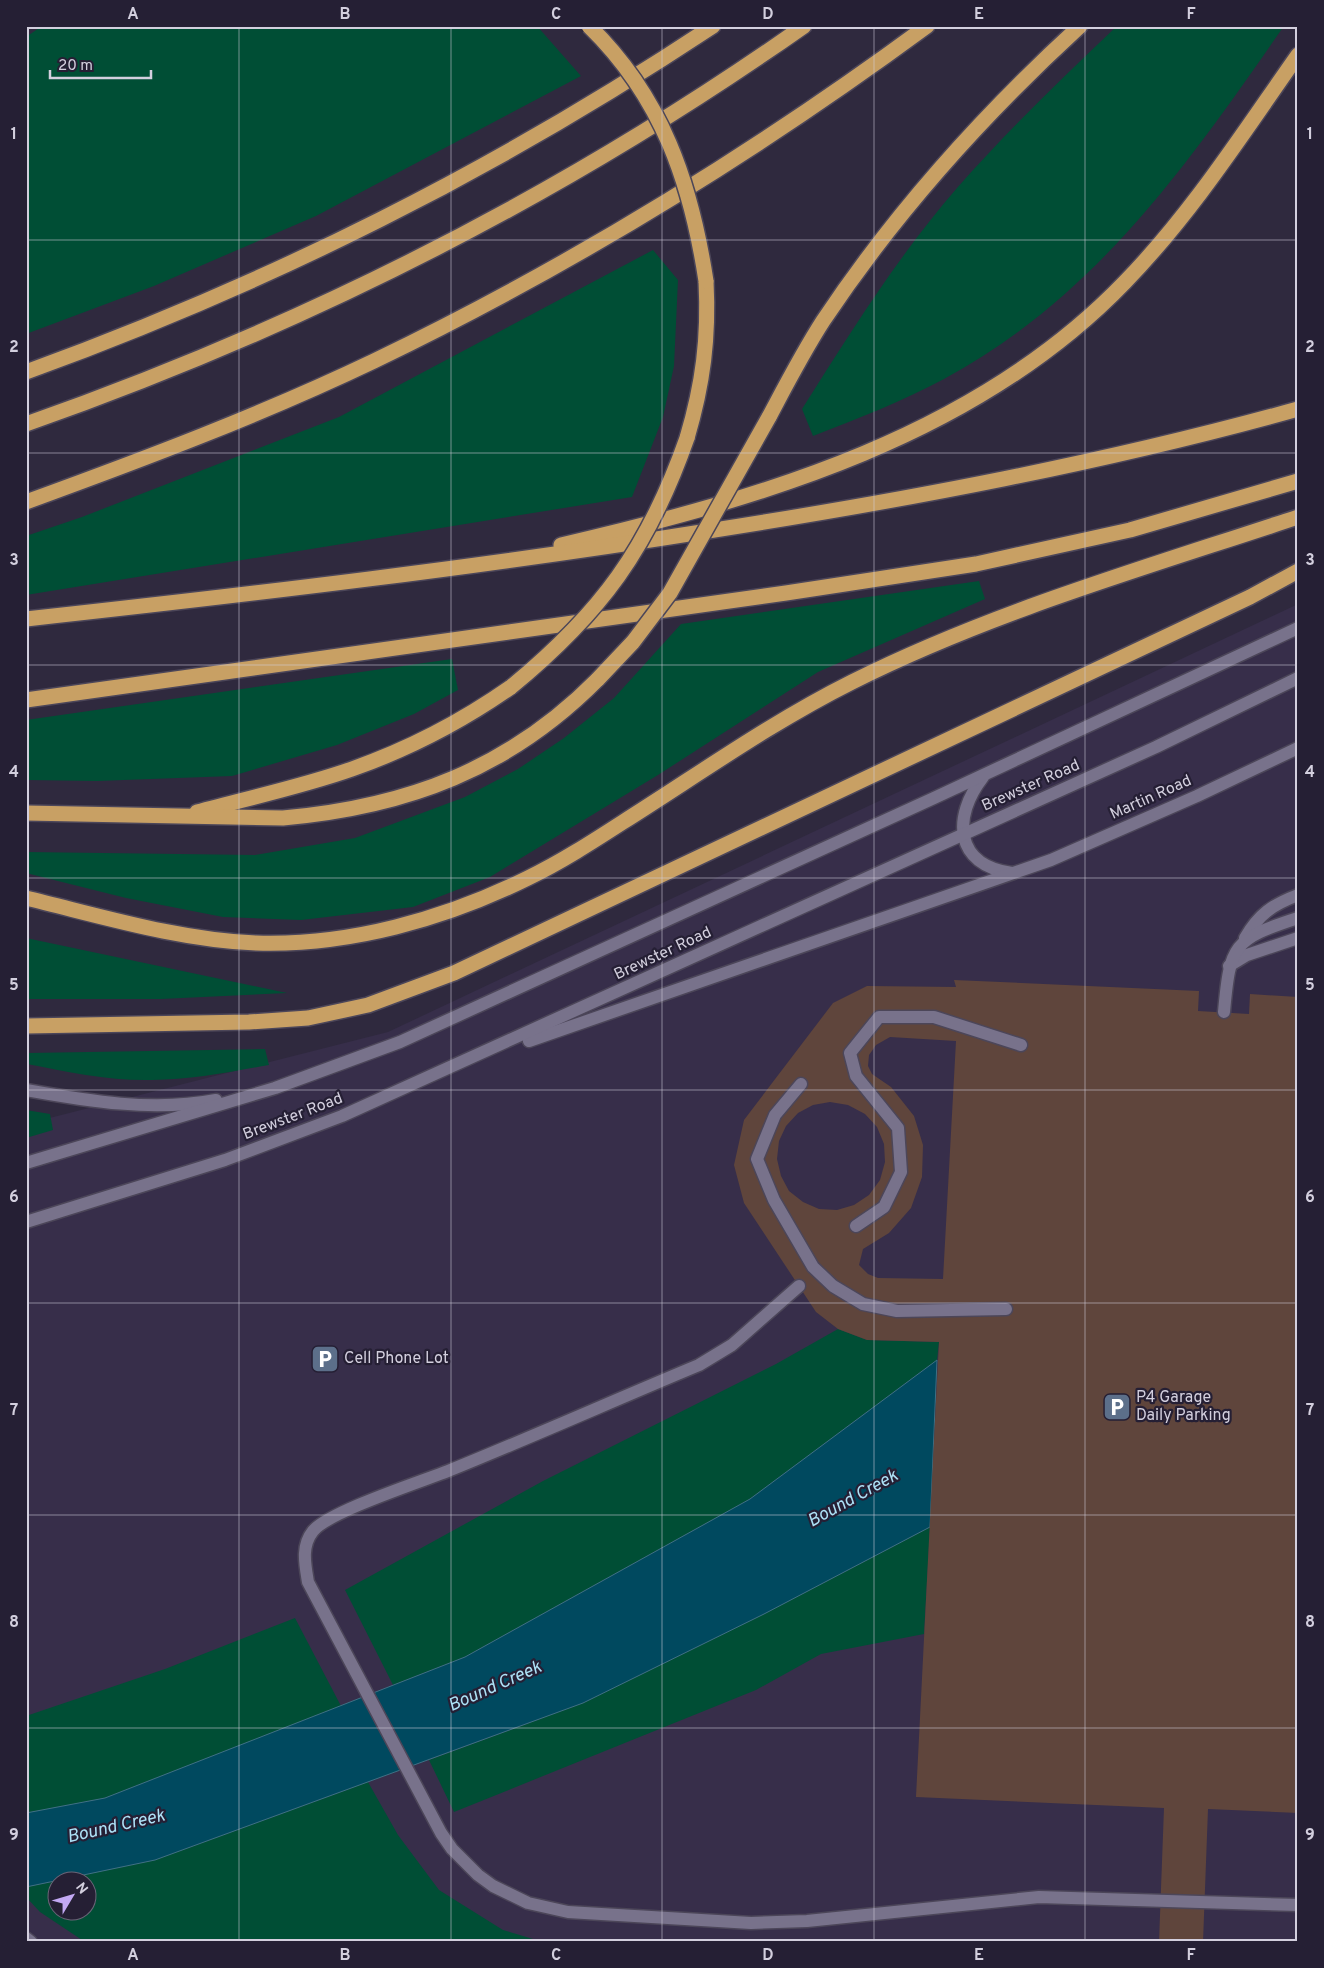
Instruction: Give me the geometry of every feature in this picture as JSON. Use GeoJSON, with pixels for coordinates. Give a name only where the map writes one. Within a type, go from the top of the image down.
{"type":"FeatureCollection","features":[{"type":"Feature","properties":{"kind":"highway"},"geometry":{"type":"LineString","coordinates":[[181,817],[320,779],[410,746],[464,718],[511,687],[557,647],[603,598],[638,550],[665,498],[687,438],[705,362],[708,310],[706,281],[694,214],[670,143],[629,72],[589,26]]}},
{"type":"Feature","properties":{"kind":"highway"},"geometry":{"type":"LineString","coordinates":[[26,372],[240,287],[407,208],[567,119],[713,26]]}},
{"type":"Feature","properties":{"kind":"highway"},"geometry":{"type":"LineString","coordinates":[[26,424],[146,380],[261,333],[428,253],[590,164],[697,98],[804,26]]}},
{"type":"Feature","properties":{"kind":"highway"},"geometry":{"type":"LineString","coordinates":[[26,502],[143,460],[258,413],[372,362],[482,307],[651,211],[802,115],[928,26]]}},
{"type":"Feature","properties":{"kind":"highway"},"geometry":{"type":"LineString","coordinates":[[26,813],[283,818],[324,815],[371,806],[414,794],[471,772],[503,754],[565,711],[633,642],[670,593],[822,324],[896,222],[974,132],[1080,26]]}},
{"type":"Feature","properties":{"kind":"highway"},"geometry":{"type":"LineString","coordinates":[[449,568],[605,534],[712,506],[784,484],[878,448],[967,404],[1022,368],[1076,328],[1130,278],[1191,207],[1298,55]]}},
{"type":"Feature","properties":{"kind":"highway"},"geometry":{"type":"LineString","coordinates":[[26,619],[580,551],[761,523],[1000,481],[1126,453],[1298,408]]}},
{"type":"Feature","properties":{"kind":"highway"},"geometry":{"type":"LineString","coordinates":[[26,700],[786,594],[968,565],[1138,528],[1298,481]]}},
{"type":"Feature","properties":{"kind":"highway"},"geometry":{"type":"LineString","coordinates":[[26,898],[163,930],[256,943],[349,936],[418,921],[468,904],[529,878],[580,849],[794,714],[849,684],[903,658],[953,636],[1051,599],[1298,517]]}},
{"type":"Feature","properties":{"kind":"highway"},"geometry":{"type":"LineString","coordinates":[[26,1026],[279,1021],[338,1013],[395,997],[454,973],[1250,597],[1298,571]]}},
{"type":"Feature","properties":{"kind":"street","name":"Brewster Road"},"geometry":{"type":"LineString","coordinates":[[26,1163],[275,1088],[352,1061],[442,1024],[984,775],[1298,628]]}},
{"type":"Feature","properties":{"kind":"street","name":"Brewster Road"},"geometry":{"type":"LineString","coordinates":[[26,1222],[225,1160],[342,1116],[1156,747],[1298,678]]}},
{"type":"Feature","properties":{"kind":"street","name":"Martin Road"},"geometry":{"type":"LineString","coordinates":[[458,1065],[1051,860],[1197,796],[1298,748]]}},
{"type":"Feature","properties":{"kind":"street"},"geometry":{"type":"LineString","coordinates":[[984,775],[970,793],[965,808],[963,835],[981,864],[1001,872],[1014,873]]}},
{"type":"Feature","properties":{"kind":"street"},"geometry":{"type":"LineString","coordinates":[[1224,1012],[1228,967],[1256,920],[1278,903],[1298,895]]}},
{"type":"Feature","properties":{"kind":"street"},"geometry":{"type":"LineString","coordinates":[[1242,943],[1268,927],[1298,918]]}},
{"type":"Feature","properties":{"kind":"street"},"geometry":{"type":"LineString","coordinates":[[1228,967],[1247,955],[1298,938]]}},
{"type":"Feature","properties":{"kind":"street"},"geometry":{"type":"LineString","coordinates":[[856,1226],[884,1207],[901,1172],[898,1128],[856,1076],[850,1053],[880,1017],[934,1017],[1021,1045]]}},
{"type":"Feature","properties":{"kind":"street"},"geometry":{"type":"LineString","coordinates":[[801,1084],[774,1115],[757,1159],[774,1200],[813,1267],[833,1286],[863,1304],[897,1311],[1006,1309]]}},
{"type":"Feature","properties":{"kind":"street"},"geometry":{"type":"LineString","coordinates":[[26,1090],[90,1101],[154,1105],[202,1103],[275,1088]]}},
{"type":"Feature","properties":{"kind":"street"},"geometry":{"type":"LineString","coordinates":[[799,1286],[732,1345],[699,1365],[322,1522],[313,1530],[307,1542],[304,1555],[308,1582],[427,1808],[441,1833],[464,1862],[493,1886],[528,1903],[568,1912],[660,1919],[779,1923],[1056,1897],[1298,1904]]}},
{"type":"Feature","properties":{"kind":"street"},"geometry":{"type":"LineString","coordinates":[[26,1938],[31,1942]]}},
{"type":"Feature","properties":{"kind":"shaded area"},"geometry":{"type":"Polygon","coordinates":[[[1298,604],[1298,1942],[26,1942],[26,1124],[388,1032],[1298,604]]]}},
{"type":"Feature","properties":{"kind":"green space"},"geometry":{"type":"Polygon","coordinates":[[[42,26],[537,26],[581,76],[316,216],[154,286],[26,334],[26,37],[42,26]]]}},
{"type":"Feature","properties":{"kind":"green space"},"geometry":{"type":"Polygon","coordinates":[[[1117,26],[1284,26],[1212,128],[1174,177],[1093,268],[1048,309],[998,346],[944,379],[896,402],[813,436],[802,409],[895,268],[935,214],[1015,125],[1117,26]]]}},
{"type":"Feature","properties":{"kind":"green space"},"geometry":{"type":"Polygon","coordinates":[[[653,250],[678,280],[674,366],[663,417],[632,497],[26,595],[26,536],[82,517],[339,417],[653,250]]]}},
{"type":"Feature","properties":{"kind":"green space"},"geometry":{"type":"Polygon","coordinates":[[[979,581],[985,599],[818,672],[658,775],[490,877],[413,907],[301,920],[223,917],[126,898],[26,873],[26,852],[255,855],[355,838],[465,797],[518,769],[564,738],[614,698],[681,624],[979,581]]]}},
{"type":"Feature","properties":{"kind":"green space"},"geometry":{"type":"Polygon","coordinates":[[[452,659],[458,690],[414,714],[337,745],[232,776],[97,781],[26,780],[26,720],[452,659]]]}},
{"type":"Feature","properties":{"kind":"green space"},"geometry":{"type":"Polygon","coordinates":[[[26,938],[287,993],[161,999],[26,999],[26,938]]]}},
{"type":"Feature","properties":{"kind":"green space"},"geometry":{"type":"Polygon","coordinates":[[[265,1049],[269,1065],[167,1080],[105,1077],[27,1064],[27,1053],[265,1049]]]}},
{"type":"Feature","properties":{"kind":"green space"},"geometry":{"type":"Polygon","coordinates":[[[26,1110],[50,1114],[53,1130],[26,1138],[26,1110]]]}},
{"type":"Feature","properties":{"kind":"green space"},"geometry":{"type":"Polygon","coordinates":[[[838,1329],[867,1340],[939,1342],[937,1360],[750,1499],[465,1657],[393,1685],[345,1590],[543,1481],[776,1364],[838,1329]]]}},
{"type":"Feature","properties":{"kind":"green space"},"geometry":{"type":"Polygon","coordinates":[[[930,1527],[924,1634],[821,1654],[756,1690],[454,1812],[429,1760],[583,1703],[764,1614],[930,1527]]]}},
{"type":"Feature","properties":{"kind":"green space"},"geometry":{"type":"Polygon","coordinates":[[[295,1618],[341,1706],[105,1798],[26,1813],[26,1716],[165,1669],[295,1618]]]}},
{"type":"Feature","properties":{"kind":"green space"},"geometry":{"type":"Polygon","coordinates":[[[368,1782],[398,1835],[439,1890],[503,1930],[543,1942],[85,1942],[52,1920],[98,1920],[98,1872],[155,1860],[368,1782]]]}},
{"type":"Feature","properties":{"kind":"green space"},"geometry":{"type":"Polygon","coordinates":[[[48,1883],[48,1917],[40,1912],[26,1897],[26,1887],[48,1883]]]}},
{"type":"Feature","properties":{"kind":"water","name":"Bound Creek"},"geometry":{"type":"Polygon","coordinates":[[[937,1360],[930,1527],[764,1614],[583,1703],[155,1860],[98,1872],[98,1870],[48,1870],[48,1882],[26,1887],[26,1813],[105,1798],[465,1657],[750,1499],[937,1360]]]}},
{"type":"Feature","properties":{"kind":"building","name":"P4 Garage Daily Parking"},"geometry":{"type":"Polygon","coordinates":[[[954,980],[1199,991],[1198,1011],[1249,1014],[1250,994],[1298,997],[1298,1813],[1208,1809],[1203,1942],[1159,1942],[1164,1808],[916,1797],[939,1342],[867,1340],[838,1329],[816,1312],[744,1203],[734,1165],[744,1120],[833,1003],[867,986],[956,987],[954,980]],[[890,1037],[876,1045],[869,1055],[868,1066],[872,1074],[891,1087],[914,1116],[923,1145],[922,1177],[911,1208],[889,1233],[863,1249],[859,1265],[868,1274],[878,1278],[943,1279],[956,1041],[890,1037]],[[830,1102],[813,1105],[798,1113],[786,1126],[779,1141],[777,1159],[781,1176],[789,1191],[803,1202],[819,1209],[837,1210],[854,1205],[869,1195],[880,1180],[885,1162],[884,1144],[877,1127],[865,1114],[848,1105],[830,1102]]]}},
{"type":"Feature","properties":{"kind":"place","name":"Cell Phone Lot"},"geometry":{"type":"Point","coordinates":[325,1359]}},
{"type":"Feature","properties":{"kind":"place","name":"P4 Garage Daily Parking"},"geometry":{"type":"Point","coordinates":[1117,1407]}}]}
